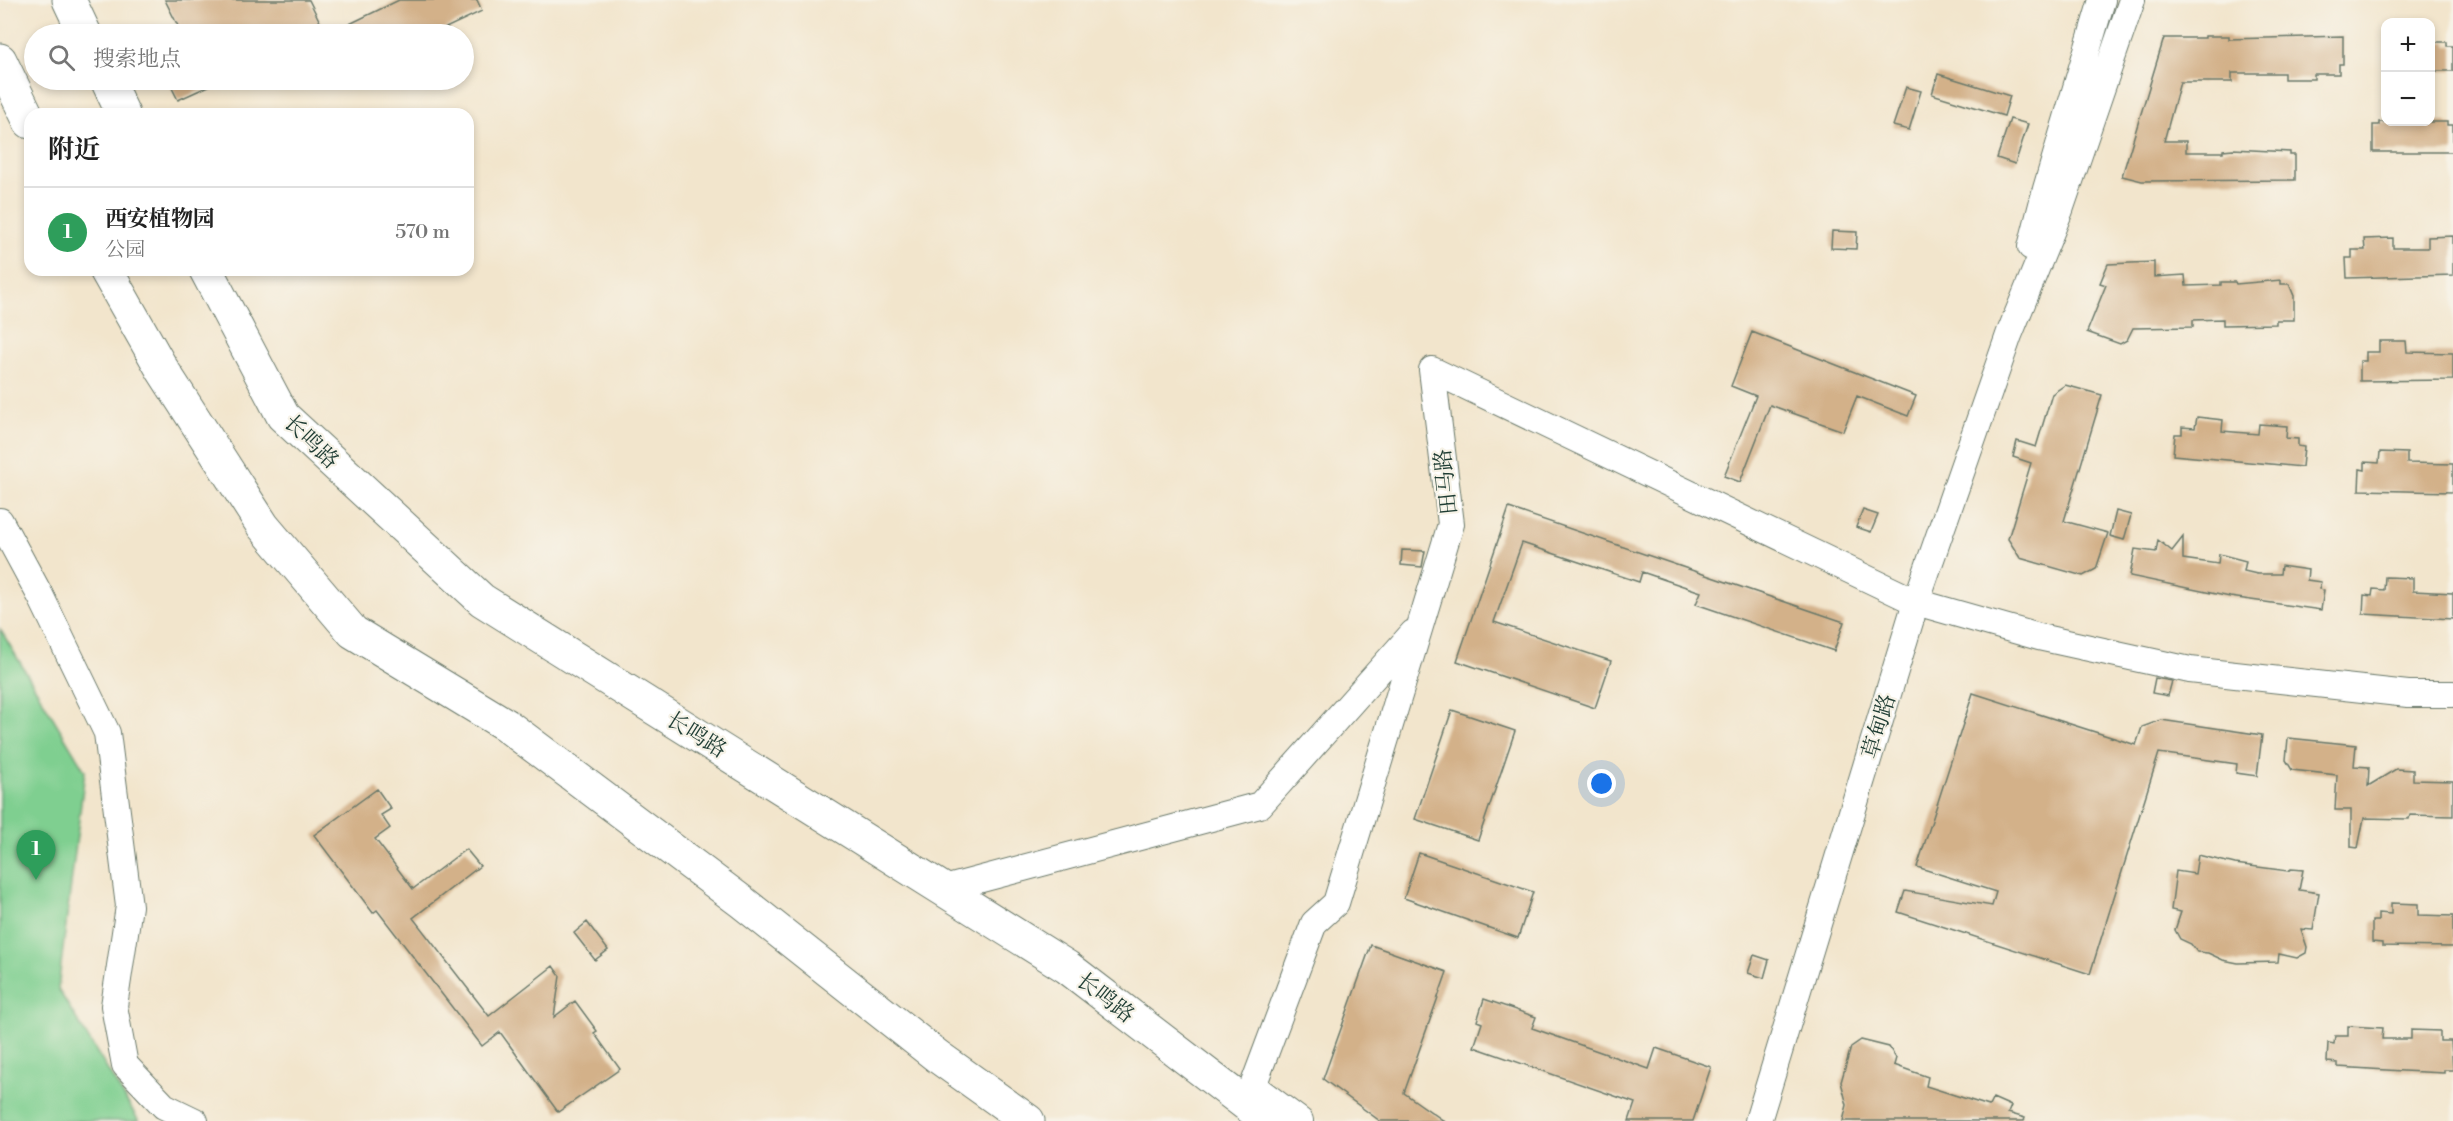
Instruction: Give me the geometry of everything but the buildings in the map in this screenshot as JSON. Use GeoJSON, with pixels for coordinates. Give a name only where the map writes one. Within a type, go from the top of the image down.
{"type":"FeatureCollection","features":[{"type":"Feature","properties":{"kind":"main road"},"geometry":{"type":"LineString","coordinates":[[69,0],[80,24]]}},
{"type":"Feature","properties":{"kind":"main road"},"geometry":{"type":"LineString","coordinates":[[0,60],[24,110]]}},
{"type":"Feature","properties":{"kind":"main road"},"geometry":{"type":"LineString","coordinates":[[111,90],[120,108]]}},
{"type":"Feature","properties":{"kind":"main road"},"geometry":{"type":"LineString","coordinates":[[109,276],[162,369],[263,526],[354,632],[506,725],[742,902],[937,1056],[1028,1121]]}},
{"type":"Feature","properties":{"kind":"main road","name":"长鸣路"},"geometry":{"type":"LineString","coordinates":[[209,276],[283,416],[482,600],[1067,967],[1268,1121]]}},
{"type":"Feature","properties":{"kind":"street"},"geometry":{"type":"LineString","coordinates":[[2009,335],[2046,189],[2102,0]]}},
{"type":"Feature","properties":{"kind":"street"},"geometry":{"type":"LineString","coordinates":[[2009,335],[2060,210],[2132,0]]}},
{"type":"Feature","properties":{"kind":"street","name":"草甸路"},"geometry":{"type":"LineString","coordinates":[[1758,1121],[1916,602],[2009,335]]}},
{"type":"Feature","properties":{"kind":"street","name":"田马路"},"geometry":{"type":"LineString","coordinates":[[1300,1121],[1253,1086],[1314,923],[1336,903],[1451,524],[1432,370],[1916,602]]}},
{"type":"Feature","properties":{"kind":"street"},"geometry":{"type":"LineString","coordinates":[[0,521],[41,597],[107,733],[129,906],[114,1006],[125,1065],[164,1106],[195,1121]]}},
{"type":"Feature","properties":{"kind":"street"},"geometry":{"type":"LineString","coordinates":[[1916,602],[2038,637],[2190,669],[2408,694],[2453,694]]}},
{"type":"Feature","properties":{"kind":"street"},"geometry":{"type":"LineString","coordinates":[[944,889],[1260,805],[1419,626]]}},
{"type":"Feature","properties":{"kind":"green space"},"geometry":{"type":"Polygon","coordinates":[[[0,629],[85,771],[58,989],[139,1121],[0,1121],[0,629]]]}},
{"type":"Feature","properties":{"kind":"place","name":"西安植物园"},"geometry":{"type":"Point","coordinates":[36,880]}}]}
